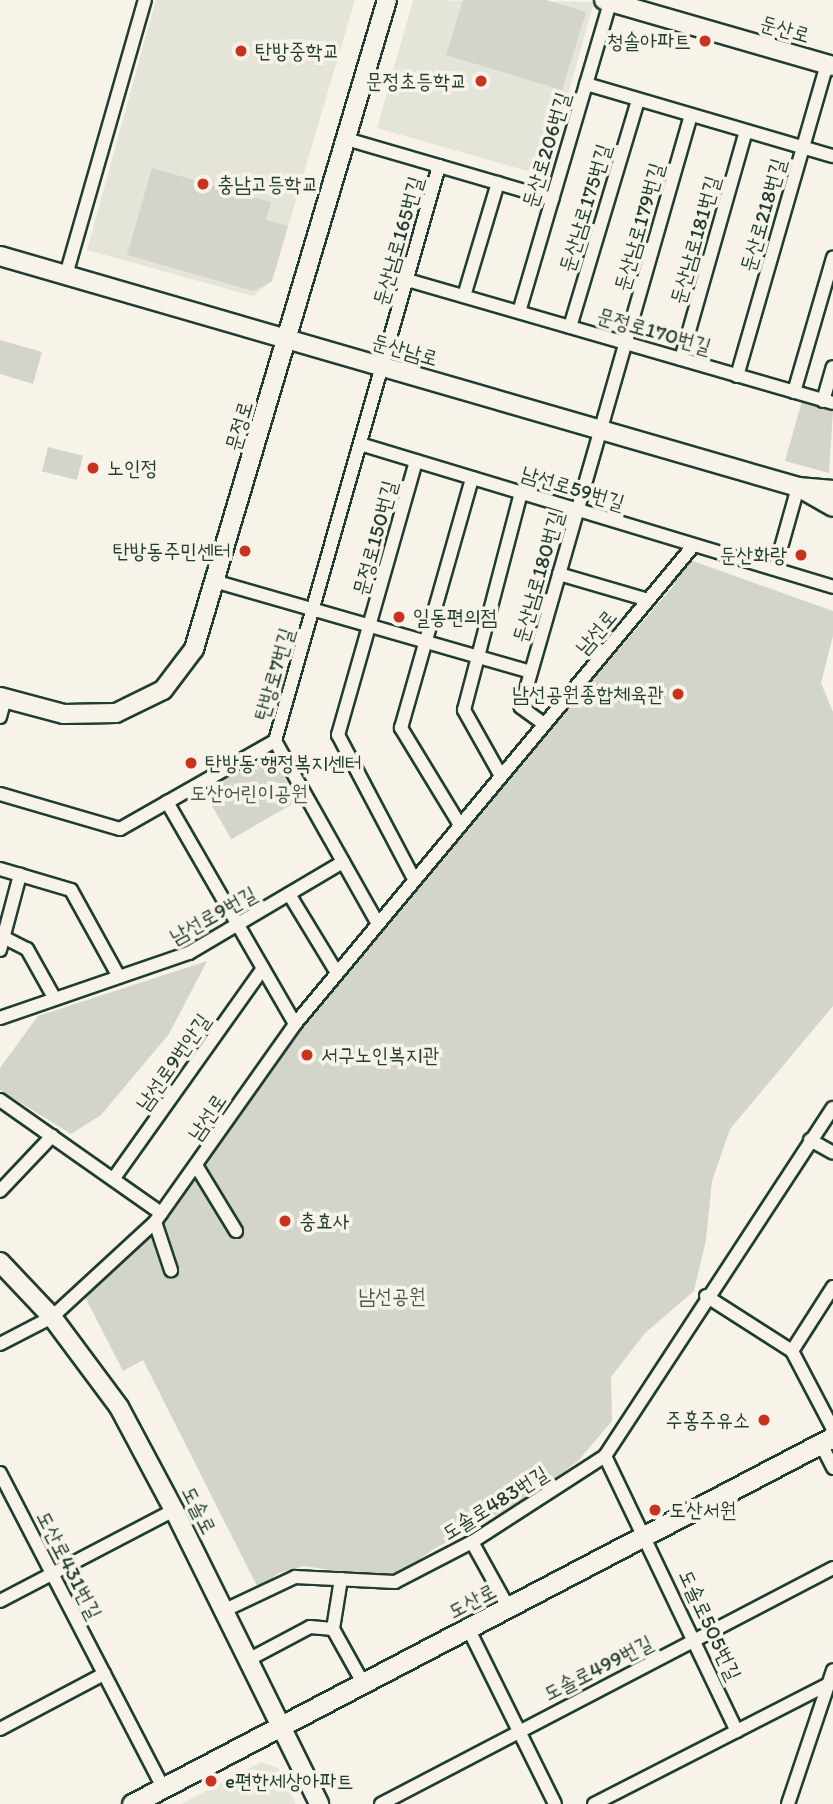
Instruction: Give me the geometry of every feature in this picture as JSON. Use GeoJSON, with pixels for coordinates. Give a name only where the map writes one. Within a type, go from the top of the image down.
{"type":"FeatureCollection","features":[{"type":"Feature","properties":{"kind":"main road","name":"문정로"},"geometry":{"type":"LineString","coordinates":[[3,697],[91,716],[116,713],[152,698],[172,681],[194,649],[217,582],[387,0]]}},
{"type":"Feature","properties":{"kind":"main road","name":"둔산로"},"geometry":{"type":"LineString","coordinates":[[646,0],[831,62]]}},
{"type":"Feature","properties":{"kind":"main road","name":"둔산로"},"geometry":{"type":"LineString","coordinates":[[609,1],[831,62]]}},
{"type":"Feature","properties":{"kind":"main road","name":"둔산남로"},"geometry":{"type":"LineString","coordinates":[[0,256],[798,487],[833,490]]}},
{"type":"Feature","properties":{"kind":"main road","name":"둔산남로"},"geometry":{"type":"LineString","coordinates":[[798,487],[833,507]]}},
{"type":"Feature","properties":{"kind":"main road","name":"도솔로"},"geometry":{"type":"LineString","coordinates":[[0,1262],[52,1317],[119,1407],[174,1510],[278,1728],[319,1804]]}},
{"type":"Feature","properties":{"kind":"main road","name":"도산로"},"geometry":{"type":"LineString","coordinates":[[132,1804],[829,1437]]}},
{"type":"Feature","properties":{"kind":"street"},"geometry":{"type":"LineString","coordinates":[[66,275],[145,0]]}},
{"type":"Feature","properties":{"kind":"street","name":"둔산로206번길"},"geometry":{"type":"LineString","coordinates":[[519,312],[609,1]]}},
{"type":"Feature","properties":{"kind":"street","name":"둔산로218번길"},"geometry":{"type":"LineString","coordinates":[[737,376],[803,148],[831,62]]}},
{"type":"Feature","properties":{"kind":"street"},"geometry":{"type":"LineString","coordinates":[[586,85],[833,156]]}},
{"type":"Feature","properties":{"kind":"street","name":"둔산남로175번길"},"geometry":{"type":"LineString","coordinates":[[570,327],[638,100]]}},
{"type":"Feature","properties":{"kind":"street","name":"둔산남로179번길"},"geometry":{"type":"LineString","coordinates":[[600,430],[691,115]]}},
{"type":"Feature","properties":{"kind":"street","name":"둔산남로181번길"},"geometry":{"type":"LineString","coordinates":[[681,359],[746,131]]}},
{"type":"Feature","properties":{"kind":"street"},"geometry":{"type":"LineString","coordinates":[[346,139],[552,199]]}},
{"type":"Feature","properties":{"kind":"street","name":"둔산남로165번길"},"geometry":{"type":"LineString","coordinates":[[382,367],[439,166]]}},
{"type":"Feature","properties":{"kind":"street"},"geometry":{"type":"LineString","coordinates":[[464,296],[498,183]]}},
{"type":"Feature","properties":{"kind":"street"},"geometry":{"type":"LineString","coordinates":[[794,392],[831,274],[833,258]]}},
{"type":"Feature","properties":{"kind":"street","name":"문정로170번길"},"geometry":{"type":"LineString","coordinates":[[407,279],[828,402]]}},
{"type":"Feature","properties":{"kind":"street","name":"탄방로7번길"},"geometry":{"type":"LineString","coordinates":[[0,794],[120,829],[275,741],[382,367]]}},
{"type":"Feature","properties":{"kind":"street"},"geometry":{"type":"LineString","coordinates":[[828,402],[833,367]]}},
{"type":"Feature","properties":{"kind":"street","name":"둔산남로180번길"},"geometry":{"type":"LineString","coordinates":[[544,724],[521,706],[600,430]]}},
{"type":"Feature","properties":{"kind":"street","name":"남선로59번길"},"geometry":{"type":"LineString","coordinates":[[360,444],[833,587]]}},
{"type":"Feature","properties":{"kind":"street","name":"문정로150번길"},"geometry":{"type":"LineString","coordinates":[[371,626],[416,461]]}},
{"type":"Feature","properties":{"kind":"street"},"geometry":{"type":"LineString","coordinates":[[460,825],[401,728],[472,478]]}},
{"type":"Feature","properties":{"kind":"street"},"geometry":{"type":"LineString","coordinates":[[775,569],[798,487]]}},
{"type":"Feature","properties":{"kind":"street"},"geometry":{"type":"LineString","coordinates":[[501,776],[466,721],[464,710],[521,493]]}},
{"type":"Feature","properties":{"kind":"street","name":"남선로"},"geometry":{"type":"LineString","coordinates":[[0,1344],[52,1317],[158,1218],[197,1167],[295,1024],[694,545]]}},
{"type":"Feature","properties":{"kind":"street"},"geometry":{"type":"LineString","coordinates":[[559,574],[648,600]]}},
{"type":"Feature","properties":{"kind":"street","name":"문정로150번길"},"geometry":{"type":"LineString","coordinates":[[217,582],[530,672]]}},
{"type":"Feature","properties":{"kind":"street"},"geometry":{"type":"LineString","coordinates":[[371,626],[338,734],[414,879]]}},
{"type":"Feature","properties":{"kind":"street"},"geometry":{"type":"LineString","coordinates":[[0,717],[3,697]]}},
{"type":"Feature","properties":{"kind":"street"},"geometry":{"type":"LineString","coordinates":[[275,741],[377,924]]}},
{"type":"Feature","properties":{"kind":"street"},"geometry":{"type":"LineString","coordinates":[[167,802],[295,1024]]}},
{"type":"Feature","properties":{"kind":"street","name":"남선로9번길"},"geometry":{"type":"LineString","coordinates":[[0,1018],[189,953],[343,862]]}},
{"type":"Feature","properties":{"kind":"street"},"geometry":{"type":"LineString","coordinates":[[0,869],[71,890],[119,977]]}},
{"type":"Feature","properties":{"kind":"street"},"geometry":{"type":"LineString","coordinates":[[20,875],[2,943],[27,949],[55,999]]}},
{"type":"Feature","properties":{"kind":"street"},"geometry":{"type":"LineString","coordinates":[[289,894],[337,973]]}},
{"type":"Feature","properties":{"kind":"street","name":"남선로9번안길"},"geometry":{"type":"LineString","coordinates":[[114,1178],[263,968]]}},
{"type":"Feature","properties":{"kind":"street"},"geometry":{"type":"LineString","coordinates":[[0,1100],[114,1178],[158,1218],[171,1270]]}},
{"type":"Feature","properties":{"kind":"street","name":"도솔로483번길"},"geometry":{"type":"LineString","coordinates":[[223,1611],[295,1577],[395,1581],[472,1542],[605,1457],[706,1296],[833,1108]]}},
{"type":"Feature","properties":{"kind":"street"},"geometry":{"type":"LineString","coordinates":[[0,1191],[52,1136]]}},
{"type":"Feature","properties":{"kind":"street"},"geometry":{"type":"LineString","coordinates":[[810,1140],[833,1153]]}},
{"type":"Feature","properties":{"kind":"street"},"geometry":{"type":"LineString","coordinates":[[197,1167],[236,1231]]}},
{"type":"Feature","properties":{"kind":"street"},"geometry":{"type":"LineString","coordinates":[[792,1351],[833,1287]]}},
{"type":"Feature","properties":{"kind":"street"},"geometry":{"type":"LineString","coordinates":[[706,1296],[792,1351],[829,1437],[833,1468]]}},
{"type":"Feature","properties":{"kind":"street","name":"도솔로505번길"},"geometry":{"type":"LineString","coordinates":[[605,1457],[646,1535],[737,1731]]}},
{"type":"Feature","properties":{"kind":"street","name":"도산로431번길"},"geometry":{"type":"LineString","coordinates":[[0,1474],[163,1788]]}},
{"type":"Feature","properties":{"kind":"street"},"geometry":{"type":"LineString","coordinates":[[0,1601],[174,1510]]}},
{"type":"Feature","properties":{"kind":"street"},"geometry":{"type":"LineString","coordinates":[[472,1542],[508,1607]]}},
{"type":"Feature","properties":{"kind":"street","name":"도솔로499번길"},"geometry":{"type":"LineString","coordinates":[[381,1804],[519,1729],[833,1568]]}},
{"type":"Feature","properties":{"kind":"street"},"geometry":{"type":"LineString","coordinates":[[341,1579],[333,1629],[363,1684]]}},
{"type":"Feature","properties":{"kind":"street"},"geometry":{"type":"LineString","coordinates":[[246,1661],[310,1627],[333,1629]]}},
{"type":"Feature","properties":{"kind":"street"},"geometry":{"type":"LineString","coordinates":[[468,1628],[555,1804]]}},
{"type":"Feature","properties":{"kind":"street"},"geometry":{"type":"LineString","coordinates":[[788,1804],[833,1670]]}},
{"type":"Feature","properties":{"kind":"street"},"geometry":{"type":"LineString","coordinates":[[0,1729],[104,1674]]}},
{"type":"Feature","properties":{"kind":"street"},"geometry":{"type":"LineString","coordinates":[[594,1804],[828,1684]]}},
{"type":"Feature","properties":{"kind":"shaded area","name":"충남고등학교"},"geometry":{"type":"Polygon","coordinates":[[[156,0],[355,0],[272,281],[253,296],[87,250],[156,0]]]}},
{"type":"Feature","properties":{"kind":"shaded area","name":"문정초등학교"},"geometry":{"type":"Polygon","coordinates":[[[413,0],[594,2],[545,176],[377,128],[413,0]]]}},
{"type":"Feature","properties":{"kind":"shaded area"},"geometry":{"type":"Polygon","coordinates":[[[261,1762],[278,1768],[296,1804],[181,1804],[261,1762]]]}},
{"type":"Feature","properties":{"kind":"green space"},"geometry":{"type":"Polygon","coordinates":[[[463,0],[546,0],[586,12],[562,90],[446,55],[463,0]]]}},
{"type":"Feature","properties":{"kind":"green space"},"geometry":{"type":"Polygon","coordinates":[[[152,168],[271,202],[266,220],[288,226],[272,281],[254,291],[127,255],[152,168]]]}},
{"type":"Feature","properties":{"kind":"green space"},"geometry":{"type":"Polygon","coordinates":[[[0,340],[42,352],[33,384],[0,374],[0,340]]]}},
{"type":"Feature","properties":{"kind":"green space"},"geometry":{"type":"Polygon","coordinates":[[[802,401],[833,410],[829,473],[785,461],[802,401]]]}},
{"type":"Feature","properties":{"kind":"green space"},"geometry":{"type":"Polygon","coordinates":[[[48,447],[83,456],[77,480],[42,471],[48,447]]]}},
{"type":"Feature","properties":{"kind":"green space","name":"남선공원"},"geometry":{"type":"Polygon","coordinates":[[[690,560],[833,611],[833,636],[821,683],[833,712],[833,1006],[730,1129],[712,1181],[706,1240],[694,1291],[645,1333],[611,1377],[612,1421],[578,1461],[536,1493],[434,1549],[401,1573],[363,1575],[304,1566],[279,1573],[258,1588],[143,1360],[123,1371],[84,1295],[165,1217],[297,1025],[675,584],[663,587],[690,560]]]}},
{"type":"Feature","properties":{"kind":"green space","name":"도산어린이공원"},"geometry":{"type":"Polygon","coordinates":[[[267,747],[298,801],[231,839],[200,786],[267,747]]]}},
{"type":"Feature","properties":{"kind":"green space"},"geometry":{"type":"Polygon","coordinates":[[[207,961],[169,1034],[101,1115],[71,1134],[0,1090],[0,1068],[38,1016],[207,961]]]}},
{"type":"Feature","properties":{"kind":"place","name":"청솔아파트"},"geometry":{"type":"Point","coordinates":[705,41]}},
{"type":"Feature","properties":{"kind":"place","name":"탄방중학교"},"geometry":{"type":"Point","coordinates":[241,51]}},
{"type":"Feature","properties":{"kind":"place","name":"문정초등학교"},"geometry":{"type":"Point","coordinates":[481,81]}},
{"type":"Feature","properties":{"kind":"place","name":"충남고등학교"},"geometry":{"type":"Point","coordinates":[203,184]}},
{"type":"Feature","properties":{"kind":"place","name":"노인정"},"geometry":{"type":"Point","coordinates":[93,468]}},
{"type":"Feature","properties":{"kind":"place","name":"탄방동주민센터"},"geometry":{"type":"Point","coordinates":[245,551]}},
{"type":"Feature","properties":{"kind":"place","name":"둔산화랑"},"geometry":{"type":"Point","coordinates":[801,555]}},
{"type":"Feature","properties":{"kind":"place","name":"일동편의점"},"geometry":{"type":"Point","coordinates":[399,617]}},
{"type":"Feature","properties":{"kind":"place","name":"남선공원종합체육관"},"geometry":{"type":"Point","coordinates":[678,694]}},
{"type":"Feature","properties":{"kind":"place","name":"탄방동 행정복지센터"},"geometry":{"type":"Point","coordinates":[191,763]}},
{"type":"Feature","properties":{"kind":"place","name":"서구노인복지관"},"geometry":{"type":"Point","coordinates":[307,1055]}},
{"type":"Feature","properties":{"kind":"place","name":"충효사"},"geometry":{"type":"Point","coordinates":[285,1221]}},
{"type":"Feature","properties":{"kind":"place","name":"주홍주유소"},"geometry":{"type":"Point","coordinates":[764,1420]}},
{"type":"Feature","properties":{"kind":"place","name":"도산서원"},"geometry":{"type":"Point","coordinates":[655,1510]}},
{"type":"Feature","properties":{"kind":"place","name":"e편한세상아파트"},"geometry":{"type":"Point","coordinates":[211,1781]}}]}
